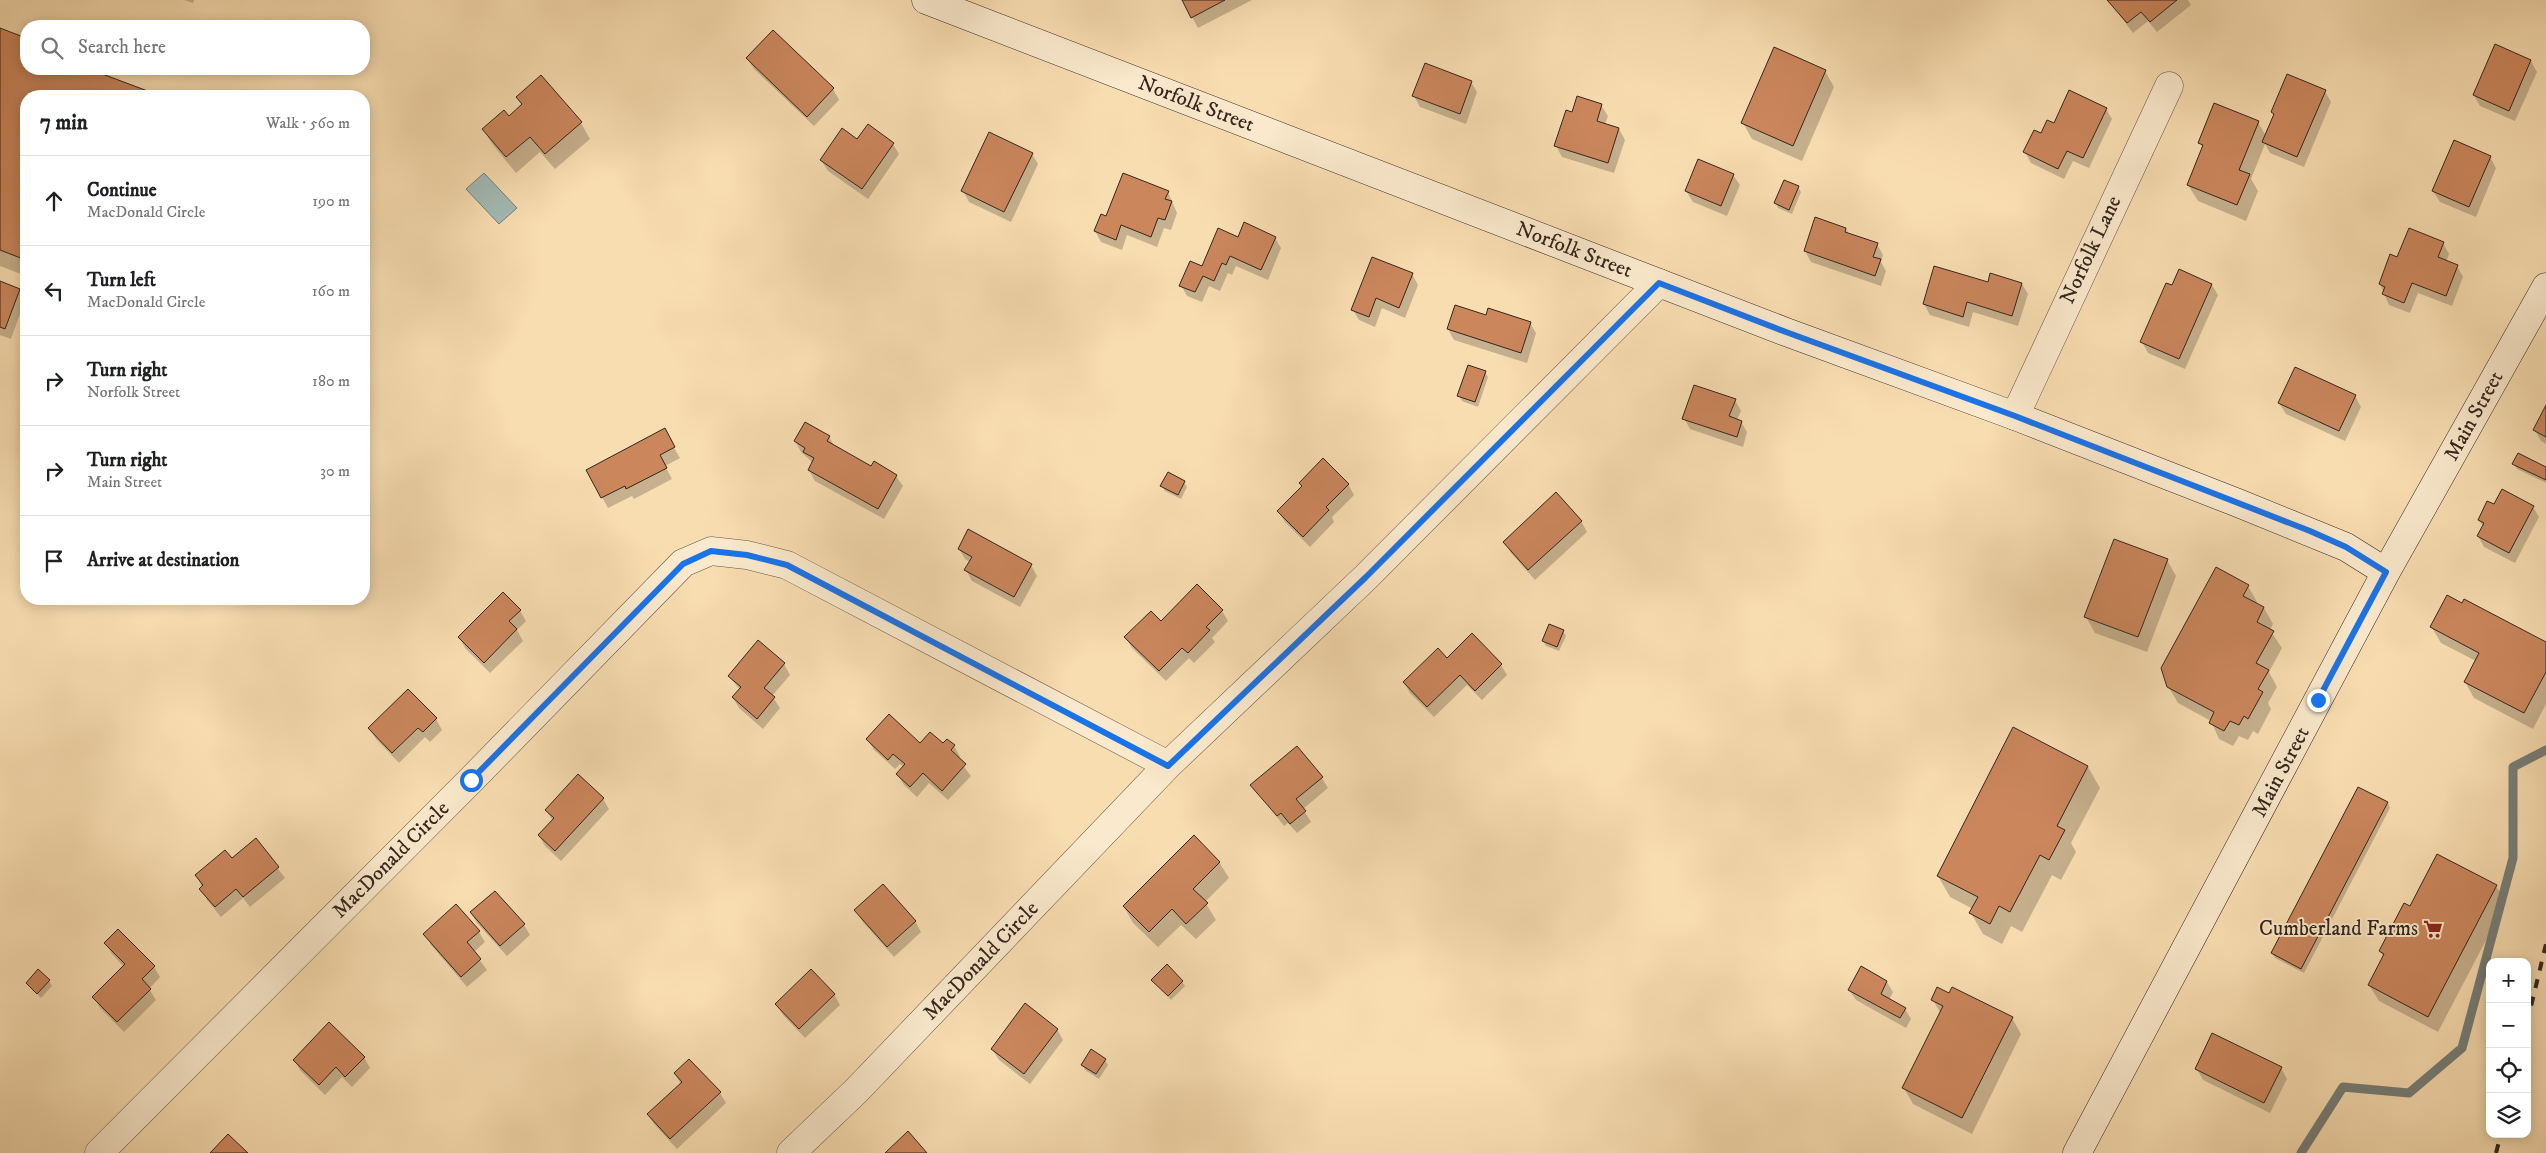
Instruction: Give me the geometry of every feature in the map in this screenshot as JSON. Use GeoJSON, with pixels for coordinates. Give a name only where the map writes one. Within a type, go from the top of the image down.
{"type":"FeatureCollection","features":[{"type":"Feature","properties":{"kind":"street","name":"Norfolk Street"},"geometry":{"type":"LineString","coordinates":[[926,0],[1786,332],[2015,416],[2310,531],[2346,547],[2386,572]]}},
{"type":"Feature","properties":{"kind":"street","name":"Norfolk Lane"},"geometry":{"type":"LineString","coordinates":[[2015,416],[2169,86]]}},
{"type":"Feature","properties":{"kind":"street","name":"MacDonald Circle"},"geometry":{"type":"LineString","coordinates":[[791,1153],[856,1091],[1168,766],[1366,577],[1659,283]]}},
{"type":"Feature","properties":{"kind":"street","name":"Main Street"},"geometry":{"type":"LineString","coordinates":[[2077,1153],[2386,572],[2546,287]]}},
{"type":"Feature","properties":{"kind":"street","name":"MacDonald Circle"},"geometry":{"type":"LineString","coordinates":[[99,1153],[471,780],[683,564],[711,551],[747,555],[787,565],[1168,766]]}},
{"type":"Feature","properties":{"kind":"water"},"geometry":{"type":"Polygon","coordinates":[[[484,173],[517,208],[499,224],[466,189],[484,173]]]}},
{"type":"Feature","properties":{"kind":"building"},"geometry":{"type":"Polygon","coordinates":[[[1182,0],[1225,0],[1191,18],[1182,0]]]}},
{"type":"Feature","properties":{"kind":"building"},"geometry":{"type":"Polygon","coordinates":[[[2107,0],[2177,0],[2150,22],[2141,12],[2127,23],[2107,0]]]}},
{"type":"Feature","properties":{"kind":"building"},"geometry":{"type":"Polygon","coordinates":[[[0,28],[20,36],[20,75],[105,75],[145,90],[20,90],[20,258],[0,250],[0,28]]]}},
{"type":"Feature","properties":{"kind":"building"},"geometry":{"type":"Polygon","coordinates":[[[773,30],[834,88],[807,117],[746,58],[773,30]]]}},
{"type":"Feature","properties":{"kind":"building"},"geometry":{"type":"Polygon","coordinates":[[[2495,44],[2531,60],[2509,111],[2473,95],[2495,44]]]}},
{"type":"Feature","properties":{"kind":"building"},"geometry":{"type":"Polygon","coordinates":[[[1774,47],[1826,70],[1793,146],[1741,123],[1774,47]]]}},
{"type":"Feature","properties":{"kind":"building"},"geometry":{"type":"Polygon","coordinates":[[[1425,63],[1472,81],[1460,114],[1412,96],[1425,63]]]}},
{"type":"Feature","properties":{"kind":"building"},"geometry":{"type":"Polygon","coordinates":[[[2287,74],[2326,90],[2297,157],[2262,142],[2274,114],[2271,112],[2287,74]]]}},
{"type":"Feature","properties":{"kind":"building"},"geometry":{"type":"Polygon","coordinates":[[[541,75],[582,122],[545,154],[530,137],[506,157],[482,129],[504,110],[509,116],[522,104],[516,97],[541,75]]]}},
{"type":"Feature","properties":{"kind":"building"},"geometry":{"type":"Polygon","coordinates":[[[2069,90],[2107,108],[2083,158],[2067,151],[2058,169],[2023,152],[2034,130],[2041,133],[2047,120],[2054,123],[2069,90]]]}},
{"type":"Feature","properties":{"kind":"building"},"geometry":{"type":"Polygon","coordinates":[[[1577,96],[1602,104],[1597,121],[1619,128],[1608,163],[1554,146],[1566,110],[1572,112],[1577,96]]]}},
{"type":"Feature","properties":{"kind":"building"},"geometry":{"type":"Polygon","coordinates":[[[2214,103],[2259,121],[2239,170],[2250,174],[2237,205],[2187,185],[2203,145],[2198,143],[2214,103]]]}},
{"type":"Feature","properties":{"kind":"building"},"geometry":{"type":"Polygon","coordinates":[[[868,124],[894,143],[862,189],[820,160],[842,128],[857,139],[868,124]]]}},
{"type":"Feature","properties":{"kind":"building"},"geometry":{"type":"Polygon","coordinates":[[[989,132],[1033,153],[1004,212],[961,191],[989,132]]]}},
{"type":"Feature","properties":{"kind":"building"},"geometry":{"type":"Polygon","coordinates":[[[2454,140],[2491,156],[2469,207],[2432,191],[2454,140]]]}},
{"type":"Feature","properties":{"kind":"building"},"geometry":{"type":"Polygon","coordinates":[[[1698,159],[1734,174],[1721,206],[1685,191],[1698,159]]]}},
{"type":"Feature","properties":{"kind":"building"},"geometry":{"type":"Polygon","coordinates":[[[1123,173],[1169,191],[1165,199],[1172,201],[1165,220],[1158,218],[1151,237],[1121,225],[1116,240],[1094,231],[1101,214],[1106,216],[1123,173]]]}},
{"type":"Feature","properties":{"kind":"building"},"geometry":{"type":"Polygon","coordinates":[[[1784,180],[1799,186],[1789,210],[1774,203],[1784,180]]]}},
{"type":"Feature","properties":{"kind":"building"},"geometry":{"type":"Polygon","coordinates":[[[1815,217],[1846,228],[1845,232],[1878,243],[1873,257],[1881,259],[1875,276],[1804,251],[1815,217]]]}},
{"type":"Feature","properties":{"kind":"building"},"geometry":{"type":"Polygon","coordinates":[[[1244,222],[1276,237],[1261,270],[1230,256],[1226,265],[1222,263],[1214,281],[1203,276],[1195,292],[1179,286],[1190,261],[1202,266],[1218,228],[1238,237],[1244,222]]]}},
{"type":"Feature","properties":{"kind":"building"},"geometry":{"type":"Polygon","coordinates":[[[2409,228],[2444,242],[2438,257],[2458,265],[2446,296],[2412,283],[2404,303],[2382,294],[2385,287],[2379,284],[2390,254],[2397,257],[2409,228]]]}},
{"type":"Feature","properties":{"kind":"building"},"geometry":{"type":"Polygon","coordinates":[[[1372,257],[1413,273],[1399,308],[1376,298],[1369,317],[1351,310],[1372,257]]]}},
{"type":"Feature","properties":{"kind":"building"},"geometry":{"type":"Polygon","coordinates":[[[1934,266],[1988,282],[1990,273],[2022,283],[2012,316],[1967,302],[1963,317],[1923,304],[1934,266]]]}},
{"type":"Feature","properties":{"kind":"building"},"geometry":{"type":"Polygon","coordinates":[[[2179,269],[2212,284],[2179,359],[2140,342],[2166,283],[2172,285],[2179,269]]]}},
{"type":"Feature","properties":{"kind":"building"},"geometry":{"type":"Polygon","coordinates":[[[0,281],[20,289],[5,329],[0,327],[0,281]]]}},
{"type":"Feature","properties":{"kind":"building"},"geometry":{"type":"Polygon","coordinates":[[[1455,305],[1486,315],[1488,308],[1531,322],[1521,353],[1447,329],[1455,305]]]}},
{"type":"Feature","properties":{"kind":"building"},"geometry":{"type":"Polygon","coordinates":[[[1468,365],[1486,371],[1475,402],[1457,396],[1468,365]]]}},
{"type":"Feature","properties":{"kind":"building"},"geometry":{"type":"Polygon","coordinates":[[[2295,367],[2356,395],[2339,431],[2278,403],[2295,367]]]}},
{"type":"Feature","properties":{"kind":"building"},"geometry":{"type":"Polygon","coordinates":[[[1694,385],[1736,399],[1729,416],[1742,421],[1737,437],[1682,419],[1694,385]]]}},
{"type":"Feature","properties":{"kind":"building"},"geometry":{"type":"Polygon","coordinates":[[[2546,405],[2546,437],[2533,430],[2546,405]]]}},
{"type":"Feature","properties":{"kind":"building"},"geometry":{"type":"Polygon","coordinates":[[[805,422],[830,436],[827,441],[871,466],[874,461],[897,475],[878,509],[808,470],[814,458],[803,452],[805,448],[794,441],[805,422]]]}},
{"type":"Feature","properties":{"kind":"building"},"geometry":{"type":"Polygon","coordinates":[[[665,428],[675,447],[660,455],[667,468],[626,489],[625,486],[601,498],[586,470],[665,428]]]}},
{"type":"Feature","properties":{"kind":"building"},"geometry":{"type":"Polygon","coordinates":[[[2518,453],[2546,467],[2546,480],[2512,464],[2518,453]]]}},
{"type":"Feature","properties":{"kind":"building"},"geometry":{"type":"Polygon","coordinates":[[[1323,458],[1349,484],[1326,507],[1329,510],[1303,537],[1277,511],[1302,486],[1299,483],[1323,458]]]}},
{"type":"Feature","properties":{"kind":"building"},"geometry":{"type":"Polygon","coordinates":[[[1168,472],[1185,481],[1178,495],[1160,486],[1168,472]]]}},
{"type":"Feature","properties":{"kind":"building"},"geometry":{"type":"Polygon","coordinates":[[[2502,489],[2534,506],[2509,553],[2477,536],[2484,523],[2478,520],[2487,501],[2494,504],[2502,489]]]}},
{"type":"Feature","properties":{"kind":"building"},"geometry":{"type":"Polygon","coordinates":[[[1556,492],[1582,521],[1528,570],[1503,542],[1556,492]]]}},
{"type":"Feature","properties":{"kind":"building"},"geometry":{"type":"Polygon","coordinates":[[[968,529],[1032,564],[1014,597],[964,570],[972,557],[958,549],[968,529]]]}},
{"type":"Feature","properties":{"kind":"building"},"geometry":{"type":"Polygon","coordinates":[[[2114,539],[2168,559],[2138,637],[2084,617],[2114,539]]]}},
{"type":"Feature","properties":{"kind":"building"},"geometry":{"type":"Polygon","coordinates":[[[2216,567],[2249,585],[2243,596],[2264,607],[2257,622],[2274,631],[2256,663],[2269,670],[2258,689],[2263,692],[2248,719],[2244,716],[2239,725],[2230,721],[2224,731],[2209,723],[2214,712],[2167,687],[2161,668],[2216,567]]]}},
{"type":"Feature","properties":{"kind":"building"},"geometry":{"type":"Polygon","coordinates":[[[1197,584],[1223,610],[1206,627],[1210,630],[1188,653],[1182,648],[1159,671],[1124,637],[1151,611],[1161,621],[1197,584]]]}},
{"type":"Feature","properties":{"kind":"building"},"geometry":{"type":"Polygon","coordinates":[[[503,592],[521,610],[509,621],[517,629],[484,663],[458,637],[503,592]]]}},
{"type":"Feature","properties":{"kind":"building"},"geometry":{"type":"Polygon","coordinates":[[[2447,595],[2462,603],[2464,599],[2546,642],[2546,672],[2524,713],[2464,682],[2479,653],[2430,627],[2447,595]]]}},
{"type":"Feature","properties":{"kind":"building"},"geometry":{"type":"Polygon","coordinates":[[[1549,624],[1564,630],[1557,647],[1542,641],[1549,624]]]}},
{"type":"Feature","properties":{"kind":"building"},"geometry":{"type":"Polygon","coordinates":[[[1472,633],[1502,664],[1475,691],[1460,675],[1427,707],[1403,682],[1438,648],[1447,658],[1472,633]]]}},
{"type":"Feature","properties":{"kind":"building"},"geometry":{"type":"Polygon","coordinates":[[[758,640],[785,663],[764,688],[775,697],[757,719],[732,697],[741,687],[728,676],[758,640]]]}},
{"type":"Feature","properties":{"kind":"building"},"geometry":{"type":"Polygon","coordinates":[[[408,689],[437,718],[423,732],[418,728],[392,753],[368,728],[408,689]]]}},
{"type":"Feature","properties":{"kind":"building"},"geometry":{"type":"Polygon","coordinates":[[[889,714],[920,743],[930,732],[943,743],[947,739],[955,745],[951,750],[966,764],[942,791],[923,773],[910,787],[896,774],[905,764],[893,754],[888,760],[866,739],[889,714]]]}},
{"type":"Feature","properties":{"kind":"building"},"geometry":{"type":"Polygon","coordinates":[[[2013,727],[2088,766],[2057,826],[2065,830],[2049,860],[2040,855],[2010,912],[1999,906],[1990,924],[1969,913],[1978,897],[1937,876],[2013,727]]]}},
{"type":"Feature","properties":{"kind":"building"},"geometry":{"type":"Polygon","coordinates":[[[1297,746],[1323,777],[1296,799],[1306,811],[1290,824],[1281,813],[1277,816],[1250,785],[1297,746]]]}},
{"type":"Feature","properties":{"kind":"building"},"geometry":{"type":"Polygon","coordinates":[[[578,774],[604,798],[555,851],[538,835],[554,818],[545,810],[578,774]]]}},
{"type":"Feature","properties":{"kind":"building"},"geometry":{"type":"Polygon","coordinates":[[[2358,787],[2388,802],[2301,969],[2271,953],[2358,787]]]}},
{"type":"Feature","properties":{"kind":"building"},"geometry":{"type":"Polygon","coordinates":[[[1194,835],[1220,862],[1193,889],[1208,903],[1186,924],[1172,909],[1149,932],[1123,906],[1194,835]]]}},
{"type":"Feature","properties":{"kind":"building"},"geometry":{"type":"Polygon","coordinates":[[[256,838],[279,867],[243,897],[236,889],[215,907],[199,889],[203,885],[195,875],[225,850],[232,858],[256,838]]]}},
{"type":"Feature","properties":{"kind":"building","name":"Cumberland Farms"},"geometry":{"type":"Polygon","coordinates":[[[2437,854],[2497,885],[2428,1017],[2368,985],[2384,954],[2379,951],[2404,903],[2410,906],[2437,854]]]}},
{"type":"Feature","properties":{"kind":"building"},"geometry":{"type":"Polygon","coordinates":[[[883,884],[916,921],[887,947],[854,910],[883,884]]]}},
{"type":"Feature","properties":{"kind":"building"},"geometry":{"type":"Polygon","coordinates":[[[495,891],[525,924],[500,946],[470,912],[495,891]]]}},
{"type":"Feature","properties":{"kind":"building"},"geometry":{"type":"Polygon","coordinates":[[[456,904],[480,931],[467,942],[481,959],[461,977],[423,934],[456,904]]]}},
{"type":"Feature","properties":{"kind":"building"},"geometry":{"type":"Polygon","coordinates":[[[118,929],[155,966],[142,979],[151,989],[117,1022],[92,997],[125,964],[104,943],[118,929]]]}},
{"type":"Feature","properties":{"kind":"building"},"geometry":{"type":"Polygon","coordinates":[[[1167,964],[1183,981],[1168,996],[1151,980],[1167,964]]]}},
{"type":"Feature","properties":{"kind":"building"},"geometry":{"type":"Polygon","coordinates":[[[1861,966],[1887,981],[1881,994],[1906,1008],[1900,1018],[1848,990],[1861,966]]]}},
{"type":"Feature","properties":{"kind":"building"},"geometry":{"type":"Polygon","coordinates":[[[38,969],[50,980],[37,994],[26,983],[38,969]]]}},
{"type":"Feature","properties":{"kind":"building"},"geometry":{"type":"Polygon","coordinates":[[[811,969],[835,994],[799,1029],[775,1004],[811,969]]]}},
{"type":"Feature","properties":{"kind":"building"},"geometry":{"type":"Polygon","coordinates":[[[1937,987],[1949,993],[1952,987],[2013,1017],[1962,1118],[1902,1088],[1943,1006],[1931,1000],[1937,987]]]}},
{"type":"Feature","properties":{"kind":"building"},"geometry":{"type":"Polygon","coordinates":[[[1025,1003],[1058,1029],[1024,1074],[991,1049],[1025,1003]]]}},
{"type":"Feature","properties":{"kind":"building"},"geometry":{"type":"Polygon","coordinates":[[[329,1022],[365,1057],[345,1077],[336,1067],[319,1085],[293,1060],[329,1022]]]}},
{"type":"Feature","properties":{"kind":"building"},"geometry":{"type":"Polygon","coordinates":[[[2212,1033],[2282,1067],[2264,1103],[2195,1069],[2212,1033]]]}},
{"type":"Feature","properties":{"kind":"building"},"geometry":{"type":"Polygon","coordinates":[[[1091,1049],[1106,1059],[1096,1074],[1081,1065],[1091,1049]]]}},
{"type":"Feature","properties":{"kind":"building"},"geometry":{"type":"Polygon","coordinates":[[[689,1059],[721,1092],[670,1139],[647,1114],[682,1082],[674,1073],[689,1059]]]}},
{"type":"Feature","properties":{"kind":"building"},"geometry":{"type":"Polygon","coordinates":[[[908,1131],[927,1153],[885,1153],[908,1131]]]}},
{"type":"Feature","properties":{"kind":"building"},"geometry":{"type":"Polygon","coordinates":[[[228,1134],[248,1153],[210,1153],[228,1134]]]}},
{"type":"Feature","properties":{"kind":"waterway"},"geometry":{"type":"LineString","coordinates":[[2301,1153],[2343,1087],[2409,1093],[2462,1048],[2513,858],[2513,767],[2546,750]]}},
{"type":"Feature","properties":{"kind":"railway"},"geometry":{"type":"LineString","coordinates":[[2531,1006],[2546,944]]}},
{"type":"Feature","properties":{"kind":"railway"},"geometry":{"type":"LineString","coordinates":[[2496,1153],[2500,1138]]}},
{"type":"Feature","properties":{"kind":"place","name":"Cumberland Farms"},"geometry":{"type":"Point","coordinates":[2433,929]}},
{"type":"Feature","properties":{"kind":"route"},"geometry":{"type":"LineString","coordinates":[[471,780],[683,564],[711,551],[747,555],[787,565],[1168,766],[1366,577],[1659,283],[2015,416],[2310,531],[2346,547],[2386,572],[2318,700]]}}]}
